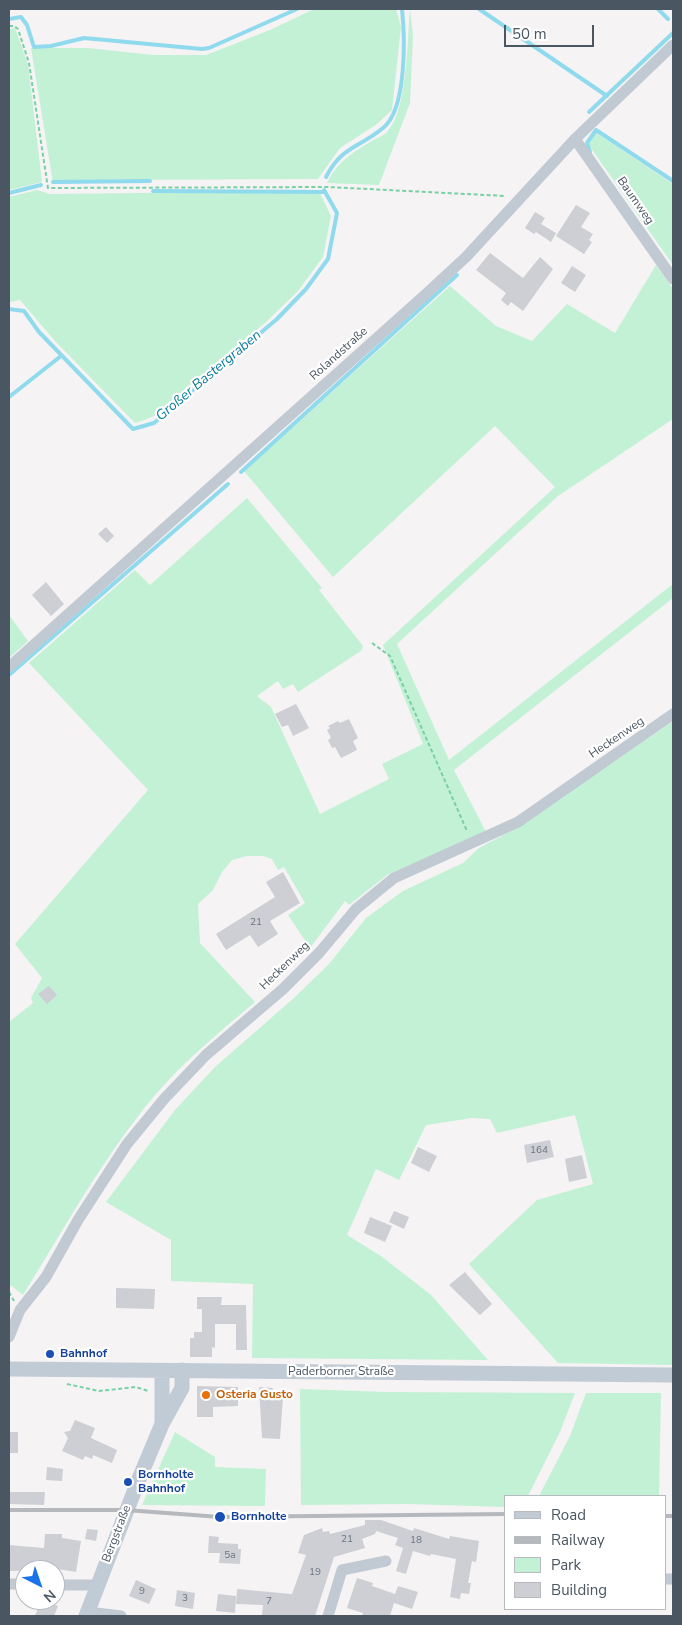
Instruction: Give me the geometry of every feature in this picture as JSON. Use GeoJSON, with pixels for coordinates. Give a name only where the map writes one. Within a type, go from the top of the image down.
{"type":"FeatureCollection","features":[{"type":"Feature","properties":{"kind":"main road","name":"Paderborner Straße"},"geometry":{"type":"LineString","coordinates":[[9,1369],[673,1375]]}},
{"type":"Feature","properties":{"kind":"main road","name":"Bergstraße"},"geometry":{"type":"LineString","coordinates":[[87,1614],[126,1510],[162,1424],[182,1388],[182,1370]]}},
{"type":"Feature","properties":{"kind":"main road","name":"Bergstraße"},"geometry":{"type":"LineString","coordinates":[[162,1371],[162,1424]]}},
{"type":"Feature","properties":{"kind":"street","name":"Rolandstraße"},"geometry":{"type":"LineString","coordinates":[[9,667],[466,257],[574,139],[673,46]]}},
{"type":"Feature","properties":{"kind":"street","name":"Baumweg"},"geometry":{"type":"LineString","coordinates":[[574,139],[673,279]]}},
{"type":"Feature","properties":{"kind":"street","name":"Heckenweg"},"geometry":{"type":"LineString","coordinates":[[9,1337],[20,1310],[46,1277],[83,1212],[127,1144],[164,1099],[206,1055],[283,989],[320,954],[356,909],[394,878],[518,822],[673,714]]}},
{"type":"Feature","properties":{"kind":"street"},"geometry":{"type":"LineString","coordinates":[[328,1616],[342,1570],[386,1561]]}},
{"type":"Feature","properties":{"kind":"street"},"geometry":{"type":"LineString","coordinates":[[65,1585],[98,1585]]}},
{"type":"Feature","properties":{"kind":"street"},"geometry":{"type":"LineString","coordinates":[[87,1614],[121,1616]]}},
{"type":"Feature","properties":{"kind":"path"},"geometry":{"type":"LineString","coordinates":[[9,26],[14,26],[18,29],[29,63],[48,188],[328,186],[411,189],[521,197]]}},
{"type":"Feature","properties":{"kind":"path"},"geometry":{"type":"LineString","coordinates":[[372,643],[390,656],[472,843]]}},
{"type":"Feature","properties":{"kind":"path"},"geometry":{"type":"LineString","coordinates":[[62,1382],[99,1391],[136,1387],[154,1393]]}},
{"type":"Feature","properties":{"kind":"green space"},"geometry":{"type":"Polygon","coordinates":[[[314,9],[396,9],[401,27],[392,110],[377,124],[340,148],[318,179],[82,180],[53,183],[31,48],[88,48],[153,55],[206,55],[270,30],[314,9]]]}},
{"type":"Feature","properties":{"kind":"green space"},"geometry":{"type":"Polygon","coordinates":[[[410,9],[413,35],[410,103],[379,185],[327,183],[335,169],[345,159],[387,132],[394,122],[403,92],[410,9]]]}},
{"type":"Feature","properties":{"kind":"green space"},"geometry":{"type":"Polygon","coordinates":[[[15,28],[28,64],[42,182],[9,190],[9,29],[15,28]]]}},
{"type":"Feature","properties":{"kind":"green space"},"geometry":{"type":"Polygon","coordinates":[[[595,132],[673,184],[673,265],[586,141],[595,132]]]}},
{"type":"Feature","properties":{"kind":"green space"},"geometry":{"type":"Polygon","coordinates":[[[37,190],[50,194],[319,191],[331,216],[323,257],[298,291],[266,322],[177,396],[168,406],[153,416],[135,423],[55,341],[20,300],[9,302],[9,197],[37,190]]]}},
{"type":"Feature","properties":{"kind":"green space"},"geometry":{"type":"Polygon","coordinates":[[[656,265],[673,289],[673,419],[558,496],[397,644],[449,760],[673,584],[673,598],[454,770],[486,832],[387,875],[349,905],[345,901],[310,948],[288,915],[305,903],[284,867],[278,870],[272,859],[263,856],[247,856],[232,860],[222,872],[213,890],[198,904],[200,943],[255,1002],[178,1070],[136,1118],[86,1192],[23,1295],[9,1284],[9,1022],[33,1003],[31,998],[42,978],[15,944],[148,790],[29,663],[135,570],[150,585],[247,498],[322,588],[319,590],[363,646],[361,651],[298,692],[293,684],[283,689],[278,681],[257,696],[271,707],[320,814],[389,779],[382,764],[423,744],[383,645],[555,487],[495,426],[333,577],[244,471],[450,286],[496,326],[532,341],[567,304],[615,333],[656,265]]]}},
{"type":"Feature","properties":{"kind":"green space"},"geometry":{"type":"Polygon","coordinates":[[[9,615],[28,641],[9,658],[9,615]]]}},
{"type":"Feature","properties":{"kind":"green space"},"geometry":{"type":"Polygon","coordinates":[[[673,721],[673,1365],[558,1363],[469,1264],[537,1200],[593,1184],[575,1115],[497,1133],[490,1119],[472,1118],[426,1125],[399,1180],[376,1169],[347,1235],[381,1256],[431,1295],[488,1360],[252,1358],[253,1284],[171,1281],[171,1240],[106,1202],[175,1110],[215,1067],[294,998],[329,964],[366,918],[403,891],[463,863],[479,848],[520,826],[673,721]]]}},
{"type":"Feature","properties":{"kind":"green space"},"geometry":{"type":"Polygon","coordinates":[[[300,1389],[387,1392],[575,1393],[560,1432],[528,1495],[504,1495],[504,1507],[409,1504],[301,1505],[300,1389]]]}},
{"type":"Feature","properties":{"kind":"green space"},"geometry":{"type":"Polygon","coordinates":[[[586,1393],[661,1393],[659,1495],[540,1495],[570,1436],[586,1393]]]}},
{"type":"Feature","properties":{"kind":"green space"},"geometry":{"type":"Polygon","coordinates":[[[175,1432],[215,1457],[215,1467],[266,1469],[265,1506],[142,1505],[175,1432]]]}},
{"type":"Feature","properties":{"kind":"building"},"geometry":{"type":"Polygon","coordinates":[[[576,205],[590,213],[581,227],[593,234],[589,240],[592,242],[584,254],[556,236],[576,205]]]}},
{"type":"Feature","properties":{"kind":"building"},"geometry":{"type":"Polygon","coordinates":[[[535,212],[545,218],[541,224],[556,233],[551,242],[536,232],[534,234],[525,228],[535,212]]]}},
{"type":"Feature","properties":{"kind":"building"},"geometry":{"type":"Polygon","coordinates":[[[490,253],[523,278],[540,257],[553,269],[523,311],[511,302],[508,306],[501,300],[506,293],[476,270],[490,253]]]}},
{"type":"Feature","properties":{"kind":"building"},"geometry":{"type":"Polygon","coordinates":[[[572,266],[586,275],[575,292],[561,283],[572,266]]]}},
{"type":"Feature","properties":{"kind":"building"},"geometry":{"type":"Polygon","coordinates":[[[106,527],[114,536],[107,543],[98,534],[106,527]]]}},
{"type":"Feature","properties":{"kind":"building"},"geometry":{"type":"Polygon","coordinates":[[[46,582],[64,604],[51,616],[32,595],[46,582]]]}},
{"type":"Feature","properties":{"kind":"building"},"geometry":{"type":"Polygon","coordinates":[[[296,704],[309,728],[293,736],[288,725],[282,727],[275,714],[296,704]]]}},
{"type":"Feature","properties":{"kind":"building"},"geometry":{"type":"Polygon","coordinates":[[[349,719],[358,738],[353,741],[357,750],[341,758],[335,747],[332,748],[328,740],[331,738],[327,730],[330,728],[328,726],[338,721],[340,723],[349,719]]]}},
{"type":"Feature","properties":{"kind":"building"},"geometry":{"type":"Polygon","coordinates":[[[283,872],[300,903],[270,921],[278,934],[258,947],[250,935],[226,950],[216,934],[275,897],[266,882],[283,872]]]}},
{"type":"Feature","properties":{"kind":"building"},"geometry":{"type":"Polygon","coordinates":[[[49,986],[57,995],[47,1004],[38,994],[49,986]]]}},
{"type":"Feature","properties":{"kind":"building"},"geometry":{"type":"Polygon","coordinates":[[[550,1140],[554,1157],[527,1163],[524,1145],[550,1140]]]}},
{"type":"Feature","properties":{"kind":"building"},"geometry":{"type":"Polygon","coordinates":[[[418,1147],[437,1156],[429,1172],[411,1163],[418,1147]]]}},
{"type":"Feature","properties":{"kind":"building"},"geometry":{"type":"Polygon","coordinates":[[[582,1155],[587,1178],[569,1182],[565,1159],[582,1155]]]}},
{"type":"Feature","properties":{"kind":"building"},"geometry":{"type":"Polygon","coordinates":[[[394,1211],[409,1217],[404,1229],[389,1222],[394,1211]]]}},
{"type":"Feature","properties":{"kind":"building"},"geometry":{"type":"Polygon","coordinates":[[[370,1217],[392,1226],[385,1242],[364,1233],[370,1217]]]}},
{"type":"Feature","properties":{"kind":"building"},"geometry":{"type":"Polygon","coordinates":[[[465,1272],[492,1304],[480,1315],[449,1285],[465,1272]]]}},
{"type":"Feature","properties":{"kind":"building"},"geometry":{"type":"Polygon","coordinates":[[[116,1288],[155,1289],[154,1309],[116,1308],[116,1288]]]}},
{"type":"Feature","properties":{"kind":"building"},"geometry":{"type":"Polygon","coordinates":[[[197,1297],[222,1297],[221,1305],[246,1305],[247,1350],[236,1350],[236,1324],[215,1324],[215,1348],[212,1347],[212,1357],[190,1357],[190,1338],[194,1338],[194,1332],[202,1332],[202,1309],[197,1309],[197,1297]]]}},
{"type":"Feature","properties":{"kind":"building"},"geometry":{"type":"Polygon","coordinates":[[[197,1386],[238,1387],[238,1406],[213,1407],[213,1417],[197,1417],[197,1386]]]}},
{"type":"Feature","properties":{"kind":"building"},"geometry":{"type":"Polygon","coordinates":[[[259,1387],[273,1388],[272,1395],[283,1396],[280,1439],[262,1438],[259,1387]]]}},
{"type":"Feature","properties":{"kind":"building"},"geometry":{"type":"Polygon","coordinates":[[[75,1420],[95,1428],[91,1438],[117,1450],[112,1463],[93,1455],[92,1459],[85,1456],[83,1460],[62,1451],[68,1438],[64,1432],[70,1431],[75,1420]]]}},
{"type":"Feature","properties":{"kind":"building"},"geometry":{"type":"Polygon","coordinates":[[[9,1432],[18,1432],[18,1453],[9,1453],[9,1432]]]}},
{"type":"Feature","properties":{"kind":"building"},"geometry":{"type":"Polygon","coordinates":[[[47,1467],[63,1469],[62,1481],[46,1480],[47,1467]]]}},
{"type":"Feature","properties":{"kind":"building"},"geometry":{"type":"Polygon","coordinates":[[[9,1492],[45,1492],[44,1505],[9,1504],[9,1492]]]}},
{"type":"Feature","properties":{"kind":"building"},"geometry":{"type":"Polygon","coordinates":[[[365,1520],[381,1520],[413,1531],[414,1528],[449,1539],[450,1536],[479,1541],[476,1562],[472,1561],[468,1583],[471,1583],[469,1594],[461,1593],[460,1599],[450,1597],[456,1559],[431,1554],[430,1556],[413,1551],[406,1574],[396,1571],[403,1548],[395,1545],[398,1538],[376,1531],[375,1534],[362,1539],[365,1548],[334,1557],[315,1616],[262,1616],[263,1605],[236,1604],[237,1589],[292,1594],[306,1555],[298,1553],[304,1535],[322,1528],[323,1532],[329,1531],[330,1534],[365,1525],[365,1520]]]}},
{"type":"Feature","properties":{"kind":"building"},"geometry":{"type":"Polygon","coordinates":[[[87,1529],[98,1530],[96,1541],[85,1539],[87,1529]]]}},
{"type":"Feature","properties":{"kind":"building"},"geometry":{"type":"Polygon","coordinates":[[[45,1534],[62,1534],[62,1538],[81,1541],[76,1572],[65,1570],[65,1560],[15,1560],[15,1571],[9,1571],[9,1545],[44,1548],[45,1534]]]}},
{"type":"Feature","properties":{"kind":"building"},"geometry":{"type":"Polygon","coordinates":[[[209,1536],[219,1537],[218,1543],[238,1544],[238,1549],[241,1549],[240,1564],[219,1563],[220,1553],[208,1553],[209,1536]]]}},
{"type":"Feature","properties":{"kind":"building"},"geometry":{"type":"Polygon","coordinates":[[[357,1578],[373,1583],[372,1586],[395,1594],[398,1586],[418,1592],[412,1609],[394,1603],[390,1616],[362,1616],[363,1613],[347,1608],[357,1578]]]}},
{"type":"Feature","properties":{"kind":"building"},"geometry":{"type":"Polygon","coordinates":[[[136,1580],[156,1589],[149,1604],[129,1596],[136,1580]]]}},
{"type":"Feature","properties":{"kind":"building"},"geometry":{"type":"Polygon","coordinates":[[[177,1590],[195,1593],[193,1609],[175,1606],[177,1590]]]}},
{"type":"Feature","properties":{"kind":"building"},"geometry":{"type":"Polygon","coordinates":[[[218,1594],[236,1596],[235,1613],[216,1611],[218,1594]]]}},
{"type":"Feature","properties":{"kind":"building"},"geometry":{"type":"Polygon","coordinates":[[[37,1610],[56,1610],[54,1616],[35,1616],[37,1610]]]}},
{"type":"Feature","properties":{"kind":"waterway"},"geometry":{"type":"LineString","coordinates":[[9,19],[21,17],[27,25],[34,47],[51,46],[84,38],[202,49],[209,48],[297,9]]}},
{"type":"Feature","properties":{"kind":"waterway","name":"Großer Bastergraben"},"geometry":{"type":"LineString","coordinates":[[326,177],[338,159],[374,135],[391,119],[397,105],[403,72],[404,37],[402,9]]}},
{"type":"Feature","properties":{"kind":"waterway"},"geometry":{"type":"LineString","coordinates":[[479,9],[607,96]]}},
{"type":"Feature","properties":{"kind":"waterway"},"geometry":{"type":"LineString","coordinates":[[658,9],[668,19]]}},
{"type":"Feature","properties":{"kind":"waterway"},"geometry":{"type":"LineString","coordinates":[[589,112],[673,33]]}},
{"type":"Feature","properties":{"kind":"waterway"},"geometry":{"type":"LineString","coordinates":[[596,130],[673,181]]}},
{"type":"Feature","properties":{"kind":"waterway"},"geometry":{"type":"LineString","coordinates":[[590,152],[587,143],[596,130]]}},
{"type":"Feature","properties":{"kind":"waterway"},"geometry":{"type":"LineString","coordinates":[[53,182],[150,181]]}},
{"type":"Feature","properties":{"kind":"waterway"},"geometry":{"type":"LineString","coordinates":[[9,193],[41,185]]}},
{"type":"Feature","properties":{"kind":"waterway","name":"Großer Bastergraben"},"geometry":{"type":"LineString","coordinates":[[9,309],[24,311],[39,332],[133,429],[154,423],[277,319],[306,289],[328,259],[337,213],[324,190]]}},
{"type":"Feature","properties":{"kind":"waterway"},"geometry":{"type":"LineString","coordinates":[[153,191],[325,192]]}},
{"type":"Feature","properties":{"kind":"waterway"},"geometry":{"type":"LineString","coordinates":[[241,472],[457,275]]}},
{"type":"Feature","properties":{"kind":"waterway"},"geometry":{"type":"LineString","coordinates":[[9,397],[61,356]]}},
{"type":"Feature","properties":{"kind":"waterway"},"geometry":{"type":"LineString","coordinates":[[9,675],[228,484]]}},
{"type":"Feature","properties":{"kind":"railway"},"geometry":{"type":"LineString","coordinates":[[9,1510],[126,1510],[220,1517],[504,1514]]}},
{"type":"Feature","properties":{"kind":"railway"},"geometry":{"type":"LineString","coordinates":[[667,1516],[673,1516]]}},
{"type":"Feature","properties":{"kind":"place","name":"Bahnhof"},"geometry":{"type":"Point","coordinates":[50,1354]}},
{"type":"Feature","properties":{"kind":"place","name":"Osteria Gusto"},"geometry":{"type":"Point","coordinates":[206,1395]}},
{"type":"Feature","properties":{"kind":"place","name":"Bornholte Bahnhof"},"geometry":{"type":"Point","coordinates":[128,1482]}},
{"type":"Feature","properties":{"kind":"place","name":"Bornholte"},"geometry":{"type":"Point","coordinates":[220,1517]}}]}
